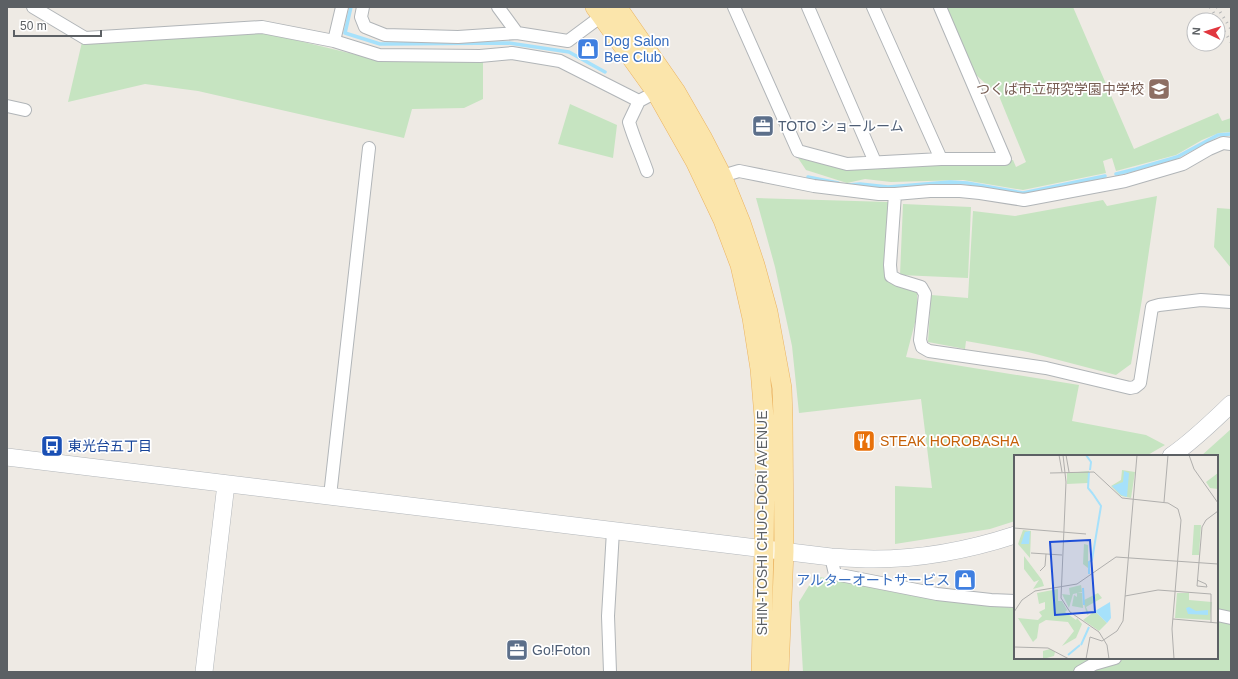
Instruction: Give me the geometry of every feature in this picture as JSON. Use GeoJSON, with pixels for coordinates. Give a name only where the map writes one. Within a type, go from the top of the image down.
{"type":"FeatureCollection","features":[{"type":"Feature","properties":{"kind":"main road","name":"SHIN-TOSHI CHUO-DORI AVENUE"},"geometry":{"type":"LineString","coordinates":[[607,9],[695,161],[720,214],[742,273],[752,318],[760,369],[764,417],[765,468],[761,672]]}},
{"type":"Feature","properties":{"kind":"main road","name":"SHIN-TOSHI CHUO-DORI AVENUE"},"geometry":{"type":"LineString","coordinates":[[607,9],[676,92],[703,139],[722,176],[741,223],[755,265],[768,312],[782,388],[784,450],[784,551],[779,672]]}},
{"type":"Feature","properties":{"kind":"street"},"geometry":{"type":"LineString","coordinates":[[33,7],[85,38],[262,27],[334,41],[378,55],[480,56],[512,54],[560,61],[639,101]]}},
{"type":"Feature","properties":{"kind":"street"},"geometry":{"type":"LineString","coordinates":[[334,41],[342,7]]}},
{"type":"Feature","properties":{"kind":"street"},"geometry":{"type":"LineString","coordinates":[[363,7],[361,17],[365,27],[385,35],[458,37],[517,34],[568,41],[607,9]]}},
{"type":"Feature","properties":{"kind":"street"},"geometry":{"type":"LineString","coordinates":[[498,7],[517,34]]}},
{"type":"Feature","properties":{"kind":"street"},"geometry":{"type":"LineString","coordinates":[[734,7],[798,151],[847,164],[1005,159],[940,7]]}},
{"type":"Feature","properties":{"kind":"street"},"geometry":{"type":"LineString","coordinates":[[808,7],[875,162]]}},
{"type":"Feature","properties":{"kind":"street"},"geometry":{"type":"LineString","coordinates":[[873,7],[941,160]]}},
{"type":"Feature","properties":{"kind":"street"},"geometry":{"type":"LineString","coordinates":[[647,171],[629,122],[639,101],[656,92]]}},
{"type":"Feature","properties":{"kind":"street"},"geometry":{"type":"LineString","coordinates":[[7,106],[24,110]]}},
{"type":"Feature","properties":{"kind":"street"},"geometry":{"type":"LineString","coordinates":[[722,176],[739,171],[814,186],[879,194],[960,191],[980,192],[1024,200],[1125,181],[1183,164],[1223,143],[1231,144]]}},
{"type":"Feature","properties":{"kind":"street"},"geometry":{"type":"LineString","coordinates":[[330,496],[369,148]]}},
{"type":"Feature","properties":{"kind":"street"},"geometry":{"type":"LineString","coordinates":[[895,194],[890,265],[891,276],[898,280],[921,287],[925,294],[920,340],[922,347],[930,351],[1046,368],[1130,388],[1135,387],[1140,383],[1152,307],[1201,300],[1231,302]]}},
{"type":"Feature","properties":{"kind":"street"},"geometry":{"type":"LineString","coordinates":[[1172,455],[1206,428],[1231,404]]}},
{"type":"Feature","properties":{"kind":"street"},"geometry":{"type":"LineString","coordinates":[[7,457],[831,557],[873,559],[905,558],[952,552],[992,543],[1014,535]]}},
{"type":"Feature","properties":{"kind":"street"},"geometry":{"type":"LineString","coordinates":[[204,672],[226,484]]}},
{"type":"Feature","properties":{"kind":"street"},"geometry":{"type":"LineString","coordinates":[[610,672],[608,616],[613,531]]}},
{"type":"Feature","properties":{"kind":"street"},"geometry":{"type":"LineString","coordinates":[[831,557],[835,574],[937,594],[991,600],[1014,600]]}},
{"type":"Feature","properties":{"kind":"street"},"geometry":{"type":"LineString","coordinates":[[1218,615],[1231,618]]}},
{"type":"Feature","properties":{"kind":"street"},"geometry":{"type":"LineString","coordinates":[[1080,672],[1094,664],[1112,659]]}},
{"type":"Feature","properties":{"kind":"green space"},"geometry":{"type":"Polygon","coordinates":[[[945,7],[1073,7],[1134,149],[1218,113],[1222,121],[1231,118],[1231,132],[1219,133],[1202,140],[1176,155],[1116,171],[1112,158],[1103,161],[1106,173],[1023,190],[963,180],[891,182],[865,179],[847,183],[806,170],[798,158],[839,168],[1013,160],[1016,167],[1026,162],[999,96],[974,73],[945,7]]]}},
{"type":"Feature","properties":{"kind":"green space"},"geometry":{"type":"Polygon","coordinates":[[[262,32],[378,60],[483,59],[483,99],[464,108],[412,109],[404,138],[198,91],[145,84],[68,102],[82,42],[262,32]]]}},
{"type":"Feature","properties":{"kind":"green space"},"geometry":{"type":"Polygon","coordinates":[[[570,104],[617,125],[613,158],[558,144],[570,104]]]}},
{"type":"Feature","properties":{"kind":"green space"},"geometry":{"type":"Polygon","coordinates":[[[1157,196],[1131,364],[1116,375],[1028,352],[966,341],[965,349],[928,342],[931,295],[968,298],[973,211],[1015,216],[1103,200],[1107,206],[1157,196]]]}},
{"type":"Feature","properties":{"kind":"green space"},"geometry":{"type":"Polygon","coordinates":[[[756,198],[889,202],[885,274],[892,284],[917,292],[917,315],[906,357],[1079,385],[1072,421],[1146,435],[1165,445],[1148,455],[1014,455],[1014,521],[990,529],[895,544],[895,486],[932,488],[921,399],[799,413],[792,346],[775,267],[756,198]]]}},
{"type":"Feature","properties":{"kind":"green space"},"geometry":{"type":"Polygon","coordinates":[[[903,204],[971,207],[968,278],[900,275],[903,204]]]}},
{"type":"Feature","properties":{"kind":"green space"},"geometry":{"type":"Polygon","coordinates":[[[1217,208],[1231,209],[1231,268],[1214,247],[1217,208]]]}},
{"type":"Feature","properties":{"kind":"green space"},"geometry":{"type":"Polygon","coordinates":[[[1231,429],[1231,672],[803,672],[799,602],[815,576],[898,593],[1014,608],[1014,659],[1218,659],[1218,455],[1202,455],[1231,429]]]}},
{"type":"Feature","properties":{"kind":"waterway"},"geometry":{"type":"LineString","coordinates":[[351,7],[345,33],[380,44],[509,43],[569,52],[605,72]]}},
{"type":"Feature","properties":{"kind":"waterway"},"geometry":{"type":"LineString","coordinates":[[1116,174],[1177,157],[1218,135],[1231,134]]}},
{"type":"Feature","properties":{"kind":"waterway"},"geometry":{"type":"LineString","coordinates":[[848,185],[860,184],[888,187],[950,182],[967,183],[1023,193],[1105,176]]}},
{"type":"Feature","properties":{"kind":"waterway"},"geometry":{"type":"LineString","coordinates":[[808,177],[838,183]]}},
{"type":"Feature","properties":{"kind":"railway"},"geometry":{"type":"LineString","coordinates":[[1210,7],[1213,12]]}},
{"type":"Feature","properties":{"kind":"railway"},"geometry":{"type":"LineString","coordinates":[[1217,7],[1231,29]]}},
{"type":"Feature","properties":{"kind":"railway"},"geometry":{"type":"LineString","coordinates":[[1226,34],[1231,42]]}},
{"type":"Feature","properties":{"kind":"place","name":"Dog Salon Bee Club"},"geometry":{"type":"Point","coordinates":[588,49]}},
{"type":"Feature","properties":{"kind":"place","name":"つくば市立研究学園中学校"},"geometry":{"type":"Point","coordinates":[1159,89]}},
{"type":"Feature","properties":{"kind":"place","name":"TOTO ショールーム"},"geometry":{"type":"Point","coordinates":[763,126]}},
{"type":"Feature","properties":{"kind":"place","name":"STEAK HOROBASHA"},"geometry":{"type":"Point","coordinates":[864,441]}},
{"type":"Feature","properties":{"kind":"place","name":"東光台五丁目"},"geometry":{"type":"Point","coordinates":[52,446]}},
{"type":"Feature","properties":{"kind":"place","name":"アルターオートサービス"},"geometry":{"type":"Point","coordinates":[965,580]}},
{"type":"Feature","properties":{"kind":"place","name":"Go!Foton"},"geometry":{"type":"Point","coordinates":[517,650]}}]}
